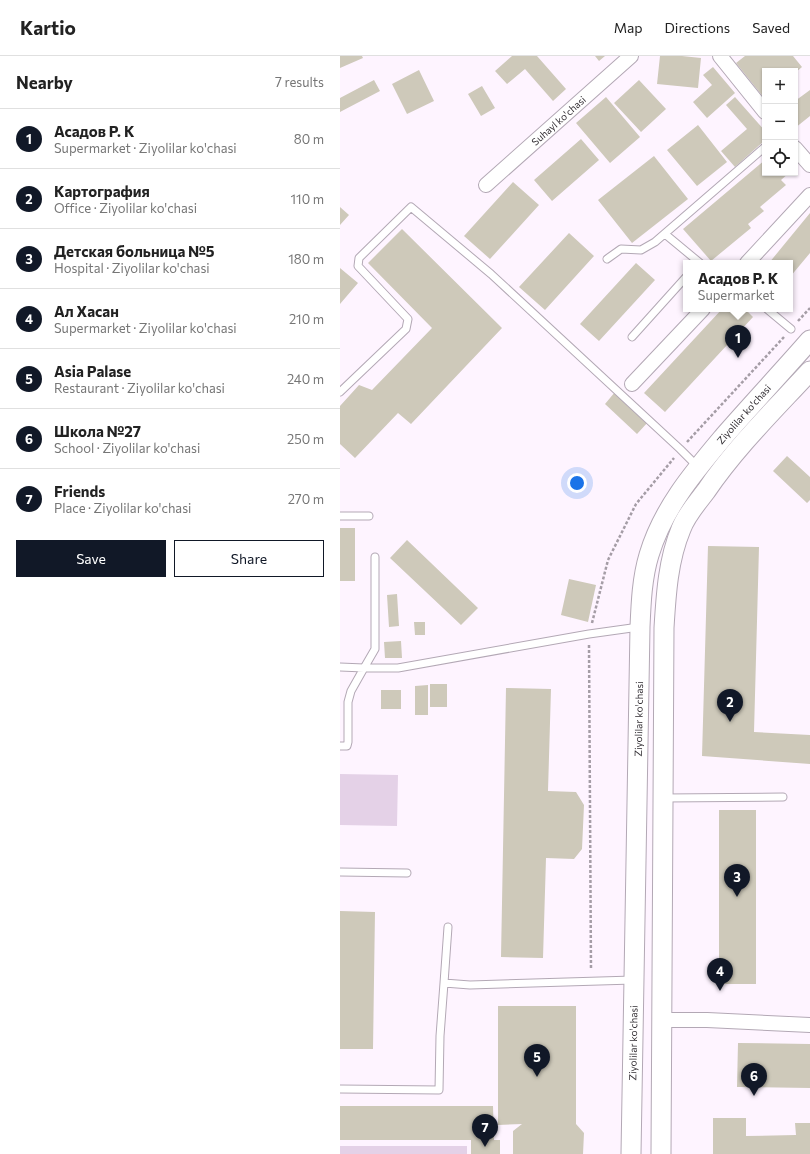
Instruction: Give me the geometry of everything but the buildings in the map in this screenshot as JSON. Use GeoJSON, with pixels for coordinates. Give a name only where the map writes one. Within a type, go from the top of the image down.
{"type":"FeatureCollection","features":[{"type":"Feature","properties":{"kind":"main road","name":"Ziyolilar ko'chasi"},"geometry":{"type":"LineString","coordinates":[[631,1154],[640,627],[644,573],[655,537],[670,506],[698,467],[810,340]]}},
{"type":"Feature","properties":{"kind":"main road","name":"Ziyolilar ko'chasi"},"geometry":{"type":"LineString","coordinates":[[660,1154],[664,628],[666,594],[670,570],[681,528],[700,499],[729,459],[747,438],[810,371]]}},
{"type":"Feature","properties":{"kind":"street","name":"Suhayl ko'chasi"},"geometry":{"type":"LineString","coordinates":[[486,185],[631,56]]}},
{"type":"Feature","properties":{"kind":"street"},"geometry":{"type":"LineString","coordinates":[[720,56],[762,108]]}},
{"type":"Feature","properties":{"kind":"street"},"geometry":{"type":"LineString","coordinates":[[798,151],[810,165]]}},
{"type":"Feature","properties":{"kind":"street"},"geometry":{"type":"LineString","coordinates":[[750,260],[810,195]]}},
{"type":"Feature","properties":{"kind":"street"},"geometry":{"type":"LineString","coordinates":[[632,384],[700,312]]}},
{"type":"Feature","properties":{"kind":"street"},"geometry":{"type":"LineString","coordinates":[[661,1020],[707,1020],[810,1025]]}},
{"type":"Feature","properties":{"kind":"lane"},"geometry":{"type":"LineString","coordinates":[[607,259],[620,248],[641,250],[655,242],[762,150]]}},
{"type":"Feature","properties":{"kind":"lane"},"geometry":{"type":"LineString","coordinates":[[340,392],[406,329],[408,319],[358,266],[359,258],[411,207],[491,274],[698,467]]}},
{"type":"Feature","properties":{"kind":"lane"},"geometry":{"type":"LineString","coordinates":[[665,234],[696,260]]}},
{"type":"Feature","properties":{"kind":"lane"},"geometry":{"type":"LineString","coordinates":[[632,337],[683,280]]}},
{"type":"Feature","properties":{"kind":"lane"},"geometry":{"type":"LineString","coordinates":[[771,312],[792,329]]}},
{"type":"Feature","properties":{"kind":"lane"},"geometry":{"type":"LineString","coordinates":[[340,516],[368,516]]}},
{"type":"Feature","properties":{"kind":"lane"},"geometry":{"type":"LineString","coordinates":[[340,746],[347,746],[348,742],[348,702],[351,691],[374,650],[375,557]]}},
{"type":"Feature","properties":{"kind":"lane"},"geometry":{"type":"LineString","coordinates":[[340,667],[398,668],[589,634],[640,627]]}},
{"type":"Feature","properties":{"kind":"lane"},"geometry":{"type":"LineString","coordinates":[[662,798],[783,797]]}},
{"type":"Feature","properties":{"kind":"lane"},"geometry":{"type":"LineString","coordinates":[[340,872],[407,873]]}},
{"type":"Feature","properties":{"kind":"lane"},"geometry":{"type":"LineString","coordinates":[[340,1089],[439,1090],[440,1036],[448,927]]}},
{"type":"Feature","properties":{"kind":"lane"},"geometry":{"type":"LineString","coordinates":[[444,983],[470,985],[634,980]]}},
{"type":"Feature","properties":{"kind":"shaded area"},"geometry":{"type":"Polygon","coordinates":[[[340,774],[398,775],[397,826],[340,825],[340,774]]]}},
{"type":"Feature","properties":{"kind":"shaded area"},"geometry":{"type":"Polygon","coordinates":[[[340,1146],[467,1146],[467,1154],[340,1154],[340,1146]]]}},
{"type":"Feature","properties":{"kind":"place","name":"Асадов Р. К"},"geometry":{"type":"Point","coordinates":[738,358]}},
{"type":"Feature","properties":{"kind":"place","name":"Картография"},"geometry":{"type":"Point","coordinates":[730,722]}},
{"type":"Feature","properties":{"kind":"place","name":"Детская больница №5"},"geometry":{"type":"Point","coordinates":[737,897]}},
{"type":"Feature","properties":{"kind":"place","name":"Ал Хасан"},"geometry":{"type":"Point","coordinates":[720,991]}},
{"type":"Feature","properties":{"kind":"place","name":"Asia Palase"},"geometry":{"type":"Point","coordinates":[537,1077]}},
{"type":"Feature","properties":{"kind":"place","name":"Школа №27"},"geometry":{"type":"Point","coordinates":[754,1096]}},
{"type":"Feature","properties":{"kind":"place","name":"Friends"},"geometry":{"type":"Point","coordinates":[485,1147]}}]}
